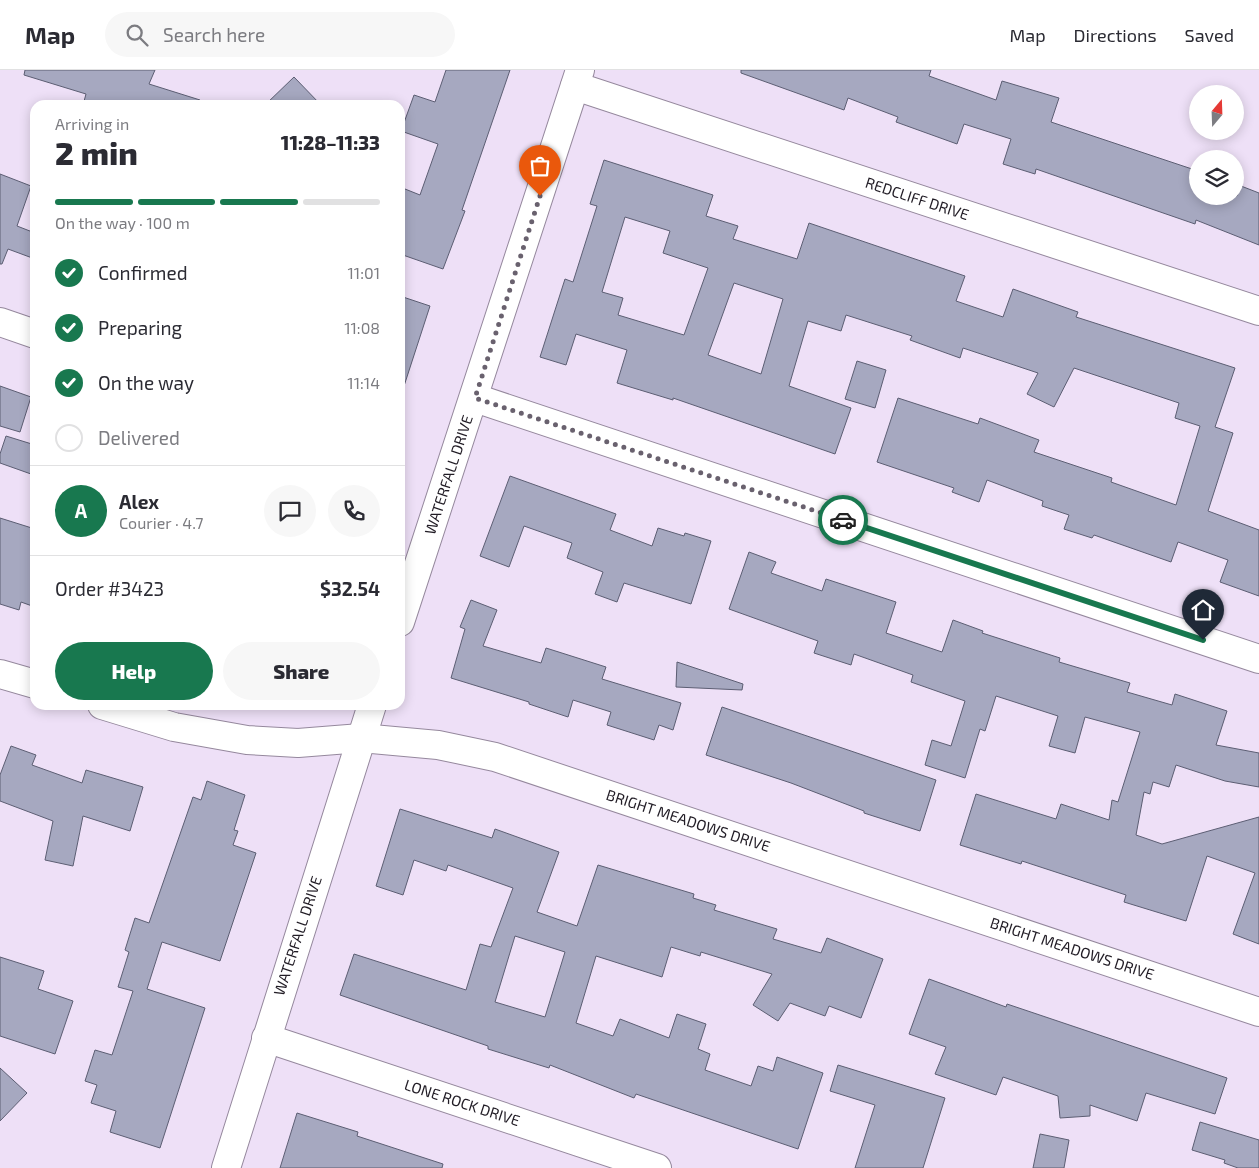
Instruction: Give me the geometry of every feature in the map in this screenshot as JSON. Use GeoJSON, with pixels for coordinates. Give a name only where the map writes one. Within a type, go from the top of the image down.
{"type":"FeatureCollection","features":[{"type":"Feature","properties":{"kind":"street","name":"REDCLIFF DRIVE"},"geometry":{"type":"LineString","coordinates":[[577,78],[1259,312]]}},
{"type":"Feature","properties":{"kind":"street","name":"WATERFALL DRIVE"},"geometry":{"type":"LineString","coordinates":[[405,607],[475,398],[577,78]]}},
{"type":"Feature","properties":{"kind":"street"},"geometry":{"type":"LineString","coordinates":[[0,322],[30,332]]}},
{"type":"Feature","properties":{"kind":"street"},"geometry":{"type":"LineString","coordinates":[[475,398],[1259,659]]}},
{"type":"Feature","properties":{"kind":"street"},"geometry":{"type":"LineString","coordinates":[[0,674],[30,683]]}},
{"type":"Feature","properties":{"kind":"street","name":"BRIGHT MEADOWS DRIVE"},"geometry":{"type":"LineString","coordinates":[[118,710],[174,727],[248,740],[298,743],[361,738],[438,745],[496,757],[1259,1012]]}},
{"type":"Feature","properties":{"kind":"street","name":"WATERFALL DRIVE"},"geometry":{"type":"LineString","coordinates":[[226,1168],[370,710]]}},
{"type":"Feature","properties":{"kind":"street","name":"LONE ROCK DRIVE"},"geometry":{"type":"LineString","coordinates":[[266,1038],[658,1168]]}},
{"type":"Feature","properties":{"kind":"building"},"geometry":{"type":"Polygon","coordinates":[[[25,70],[155,70],[149,84],[200,100],[84,100],[86,94],[24,75],[25,70]]]}},
{"type":"Feature","properties":{"kind":"building"},"geometry":{"type":"Polygon","coordinates":[[[446,70],[510,70],[462,210],[465,211],[443,269],[405,256],[405,189],[420,195],[438,144],[405,132],[405,120],[414,95],[435,102],[446,70]]]}},
{"type":"Feature","properties":{"kind":"building"},"geometry":{"type":"Polygon","coordinates":[[[741,70],[931,70],[929,76],[996,100],[1002,81],[1059,98],[1051,122],[1189,168],[1189,205],[1244,205],[1244,187],[1259,193],[1259,245],[1196,220],[1195,224],[1036,169],[1035,174],[1003,164],[1011,139],[964,124],[957,144],[896,122],[898,117],[848,98],[844,110],[741,73],[741,70]]]}},
{"type":"Feature","properties":{"kind":"building"},"geometry":{"type":"Polygon","coordinates":[[[294,77],[316,100],[270,100],[294,77]]]}},
{"type":"Feature","properties":{"kind":"building"},"geometry":{"type":"Polygon","coordinates":[[[604,160],[713,195],[706,216],[738,226],[733,239],[797,259],[809,223],[965,276],[956,301],[1003,317],[1013,289],[1078,312],[1076,317],[1235,368],[1215,427],[1233,433],[1208,511],[1259,530],[1259,596],[1220,582],[1228,560],[1178,542],[1171,562],[1094,535],[1092,538],[1064,529],[1069,515],[1042,506],[1043,501],[987,480],[979,502],[952,492],[954,488],[877,462],[898,398],[978,424],[980,418],[1039,440],[1034,452],[1112,478],[1111,482],[1176,505],[1200,426],[1175,418],[1179,403],[1074,368],[1054,407],[1027,394],[1038,373],[963,348],[960,358],[910,340],[912,336],[846,315],[841,331],[808,321],[789,386],[851,408],[835,454],[673,398],[673,400],[617,383],[627,350],[576,334],[566,365],[540,357],[565,279],[573,282],[597,206],[590,204],[604,160]],[[625,217],[602,292],[623,298],[618,315],[684,335],[708,268],[663,253],[670,231],[625,217]],[[734,283],[708,355],[761,374],[783,299],[734,283]]]}},
{"type":"Feature","properties":{"kind":"building"},"geometry":{"type":"Polygon","coordinates":[[[0,174],[30,186],[17,226],[30,231],[30,257],[8,249],[2,264],[0,264],[0,174]]]}},
{"type":"Feature","properties":{"kind":"building"},"geometry":{"type":"Polygon","coordinates":[[[405,298],[430,306],[405,383],[405,298]]]}},
{"type":"Feature","properties":{"kind":"building"},"geometry":{"type":"Polygon","coordinates":[[[857,361],[886,370],[875,408],[845,399],[857,361]]]}},
{"type":"Feature","properties":{"kind":"building"},"geometry":{"type":"Polygon","coordinates":[[[0,386],[30,397],[20,432],[0,426],[0,386]]]}},
{"type":"Feature","properties":{"kind":"building"},"geometry":{"type":"Polygon","coordinates":[[[6,436],[30,443],[30,474],[0,463],[0,454],[6,436]]]}},
{"type":"Feature","properties":{"kind":"building"},"geometry":{"type":"Polygon","coordinates":[[[510,476],[616,514],[610,530],[652,546],[658,528],[684,536],[685,533],[711,541],[691,604],[624,583],[617,602],[595,594],[603,572],[567,558],[572,543],[524,526],[509,567],[480,556],[510,476]]]}},
{"type":"Feature","properties":{"kind":"building"},"geometry":{"type":"Polygon","coordinates":[[[0,518],[30,527],[30,605],[21,602],[19,610],[0,604],[0,518]]]}},
{"type":"Feature","properties":{"kind":"building"},"geometry":{"type":"Polygon","coordinates":[[[749,552],[776,562],[771,573],[822,591],[826,579],[896,602],[886,633],[942,652],[953,620],[983,631],[982,633],[1060,658],[1059,662],[1130,683],[1127,692],[1172,705],[1175,694],[1227,711],[1216,745],[1259,753],[1259,787],[1225,781],[1176,765],[1169,787],[1153,782],[1150,794],[1144,792],[1136,835],[1162,844],[1259,817],[1259,944],[1233,934],[1255,873],[1207,856],[1186,921],[1124,902],[1126,895],[1022,861],[1021,864],[960,845],[976,794],[1056,819],[1061,804],[1109,820],[1112,800],[1118,802],[1140,732],[1085,717],[1075,753],[1049,746],[1058,716],[996,696],[985,731],[980,729],[965,778],[925,765],[932,740],[951,746],[965,701],[911,682],[913,675],[854,654],[851,665],[814,653],[818,641],[729,609],[749,552]]]}},
{"type":"Feature","properties":{"kind":"building"},"geometry":{"type":"Polygon","coordinates":[[[471,600],[497,610],[483,646],[541,663],[546,648],[606,667],[602,679],[681,703],[673,730],[659,725],[654,740],[607,725],[611,712],[573,700],[568,717],[529,704],[529,702],[451,678],[465,629],[460,627],[471,600]]]}},
{"type":"Feature","properties":{"kind":"building"},"geometry":{"type":"Polygon","coordinates":[[[677,662],[743,684],[742,690],[676,687],[677,662]]]}},
{"type":"Feature","properties":{"kind":"building"},"geometry":{"type":"Polygon","coordinates":[[[722,707],[936,780],[920,831],[864,813],[864,811],[791,783],[706,755],[722,707]]]}},
{"type":"Feature","properties":{"kind":"building"},"geometry":{"type":"Polygon","coordinates":[[[11,746],[36,755],[32,765],[82,783],[86,770],[143,787],[130,831],[83,816],[73,866],[45,860],[53,821],[0,801],[0,775],[11,746]]]}},
{"type":"Feature","properties":{"kind":"building"},"geometry":{"type":"Polygon","coordinates":[[[207,781],[245,795],[234,830],[238,831],[233,845],[256,853],[220,961],[162,942],[147,989],[205,1008],[160,1148],[110,1132],[116,1111],[91,1103],[97,1085],[85,1081],[95,1050],[112,1055],[133,991],[118,987],[129,952],[125,950],[135,918],[149,923],[193,797],[201,800],[207,781]]]}},
{"type":"Feature","properties":{"kind":"building"},"geometry":{"type":"Polygon","coordinates":[[[400,809],[492,838],[495,829],[559,852],[537,912],[577,926],[598,865],[694,894],[693,898],[716,905],[714,910],[777,929],[773,939],[821,953],[827,938],[883,959],[861,1018],[829,1006],[825,1016],[790,1003],[778,1021],[753,1005],[772,974],[701,952],[700,956],[671,947],[662,977],[596,956],[576,1023],[613,1036],[620,1019],[669,1038],[677,1014],[706,1024],[698,1049],[710,1054],[705,1070],[751,1086],[758,1066],[773,1071],[777,1057],[823,1073],[798,1149],[636,1094],[634,1098],[550,1065],[549,1068],[488,1049],[488,1046],[340,995],[354,954],[466,990],[480,944],[491,947],[513,888],[448,865],[446,871],[414,860],[403,895],[376,886],[400,809]],[[515,936],[495,1002],[545,1017],[565,952],[515,936]]]}},
{"type":"Feature","properties":{"kind":"building"},"geometry":{"type":"Polygon","coordinates":[[[0,957],[44,971],[38,989],[73,1001],[55,1054],[0,1036],[0,957]]]}},
{"type":"Feature","properties":{"kind":"building"},"geometry":{"type":"Polygon","coordinates":[[[929,979],[1006,1007],[1007,1004],[1227,1078],[1215,1114],[1146,1093],[1137,1121],[1090,1105],[1090,1116],[1060,1118],[1058,1096],[1003,1077],[996,1095],[935,1074],[946,1047],[909,1034],[929,979]]]}},
{"type":"Feature","properties":{"kind":"building"},"geometry":{"type":"Polygon","coordinates":[[[838,1065],[945,1098],[923,1168],[855,1168],[875,1105],[830,1091],[838,1065]]]}},
{"type":"Feature","properties":{"kind":"building"},"geometry":{"type":"Polygon","coordinates":[[[0,1068],[27,1093],[0,1121],[0,1068]]]}},
{"type":"Feature","properties":{"kind":"building"},"geometry":{"type":"Polygon","coordinates":[[[297,1113],[358,1132],[357,1136],[443,1164],[442,1168],[280,1168],[297,1113]]]}},
{"type":"Feature","properties":{"kind":"building"},"geometry":{"type":"Polygon","coordinates":[[[1200,1122],[1259,1140],[1259,1168],[1238,1168],[1224,1163],[1225,1160],[1192,1150],[1200,1122]]]}},
{"type":"Feature","properties":{"kind":"building"},"geometry":{"type":"Polygon","coordinates":[[[1040,1134],[1069,1140],[1064,1168],[1033,1168],[1040,1134]]]}},
{"type":"Feature","properties":{"kind":"way so far"},"geometry":{"type":"LineString","coordinates":[[540,196],[475,398],[843,520]]}},
{"type":"Feature","properties":{"kind":"route"},"geometry":{"type":"LineString","coordinates":[[843,520],[1203,640]]}}]}
